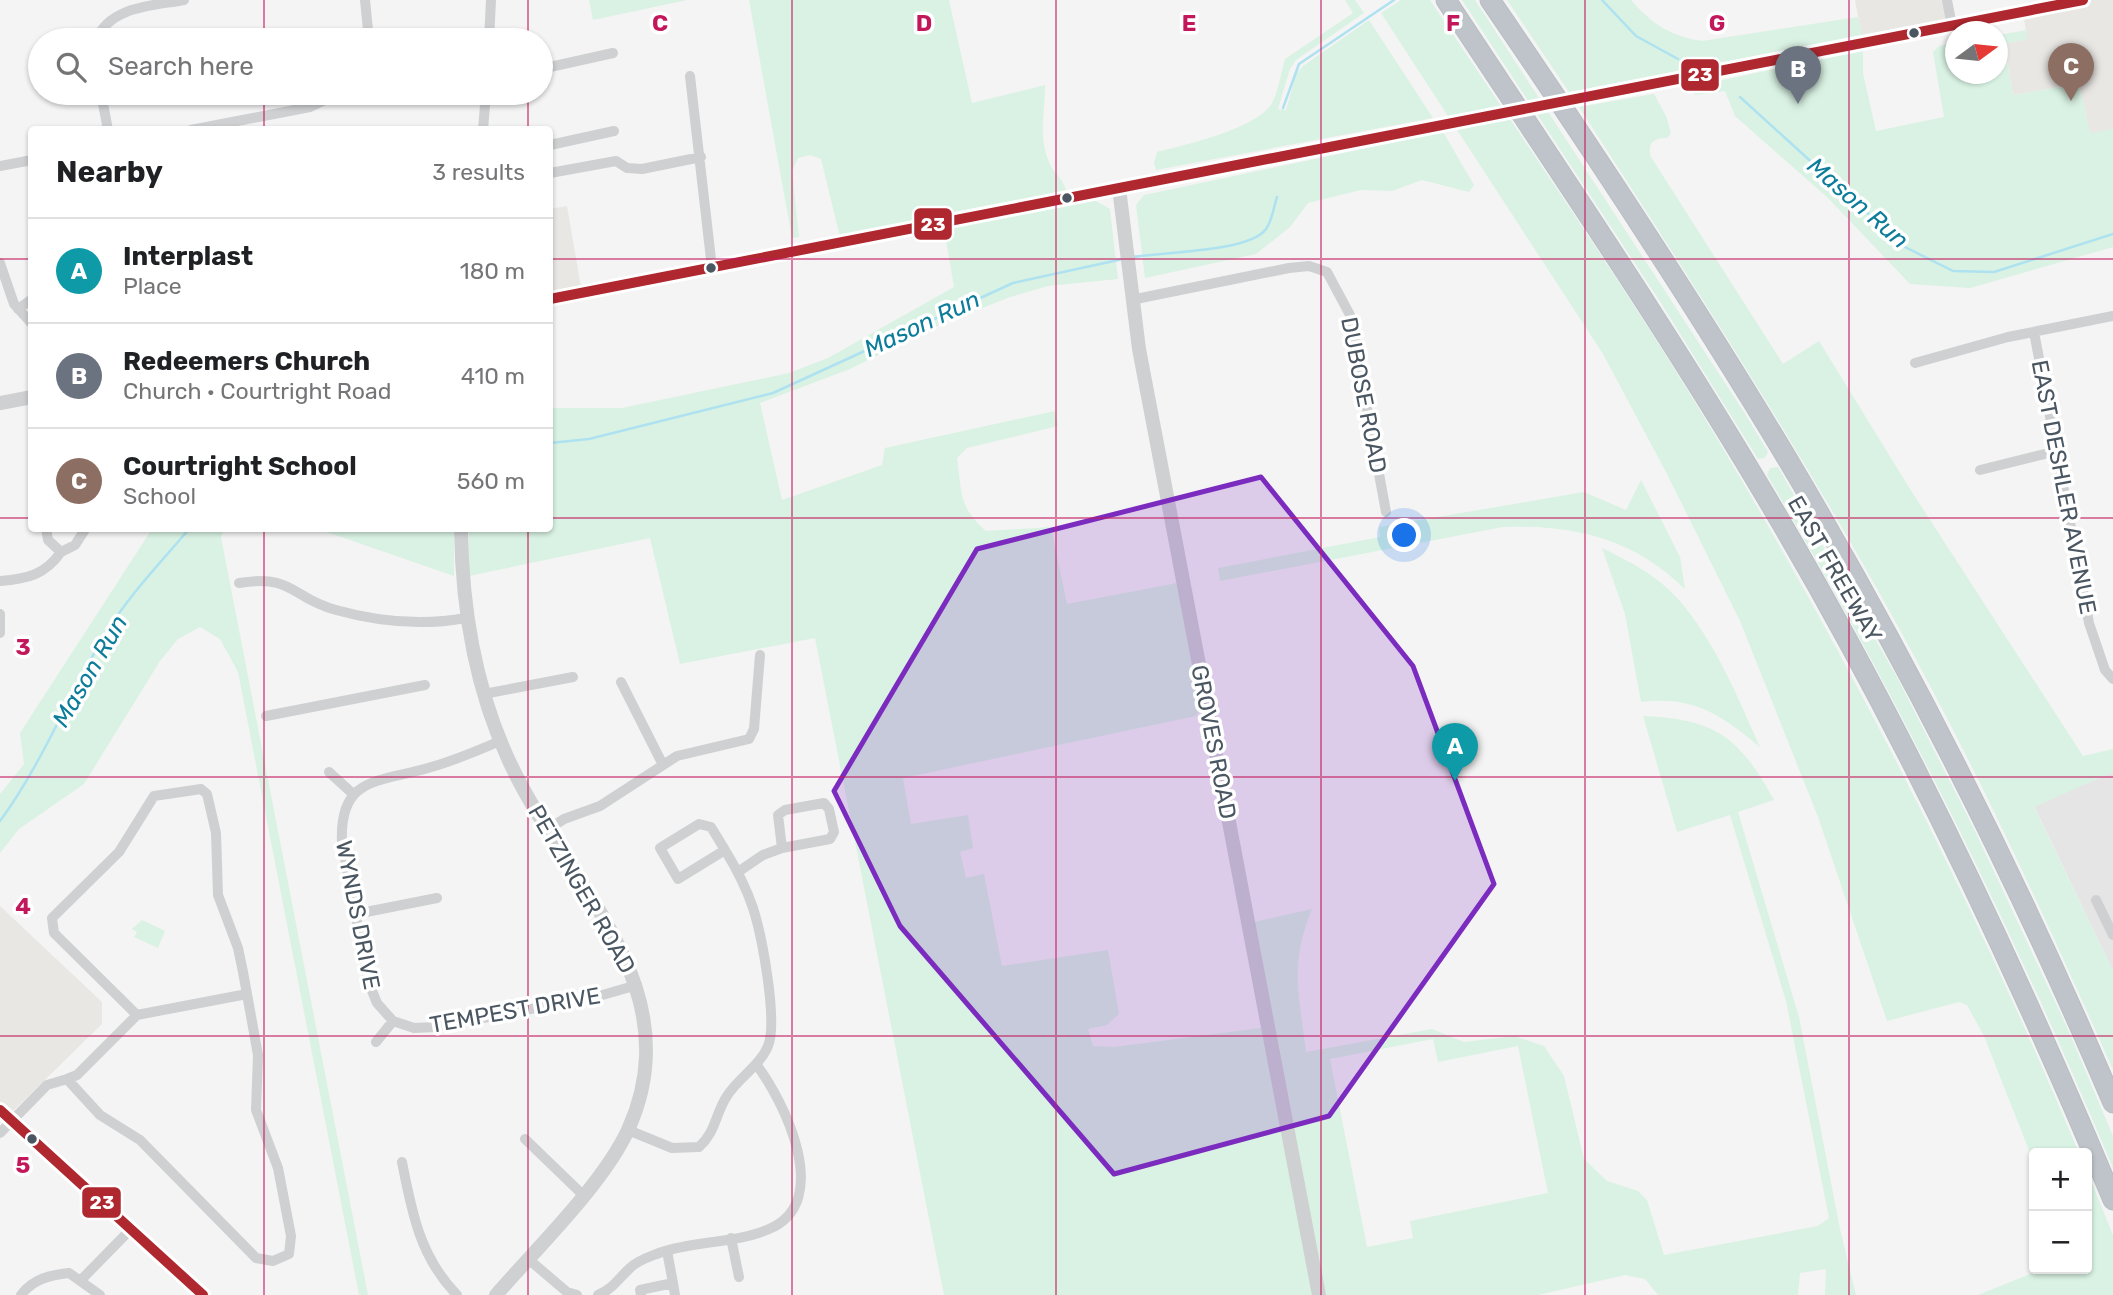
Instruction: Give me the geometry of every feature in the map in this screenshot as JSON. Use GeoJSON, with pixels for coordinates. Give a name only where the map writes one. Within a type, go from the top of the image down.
{"type":"FeatureCollection","features":[{"type":"Feature","properties":{"kind":"highway","name":"EAST FREEWAY"},"geometry":{"type":"LineString","coordinates":[[1446,0],[1695,379],[1824,597],[1948,833],[2064,1083],[2113,1200]]}},
{"type":"Feature","properties":{"kind":"highway","name":"EAST FREEWAY"},"geometry":{"type":"LineString","coordinates":[[1490,0],[1652,244],[1753,403],[1834,540],[1932,717],[2008,870],[2113,1103]]}},
{"type":"Feature","properties":{"kind":"street"},"geometry":{"type":"LineString","coordinates":[[106,28],[121,13],[184,0]]}},
{"type":"Feature","properties":{"kind":"street"},"geometry":{"type":"LineString","coordinates":[[365,0],[368,28]]}},
{"type":"Feature","properties":{"kind":"street"},"geometry":{"type":"LineString","coordinates":[[490,28],[491,0]]}},
{"type":"Feature","properties":{"kind":"street"},"geometry":{"type":"LineString","coordinates":[[1947,0],[1951,21]]}},
{"type":"Feature","properties":{"kind":"street"},"geometry":{"type":"LineString","coordinates":[[1977,21],[2083,0]]}},
{"type":"Feature","properties":{"kind":"street"},"geometry":{"type":"LineString","coordinates":[[553,298],[1945,27]]}},
{"type":"Feature","properties":{"kind":"street"},"geometry":{"type":"LineString","coordinates":[[553,66],[613,53]]}},
{"type":"Feature","properties":{"kind":"street"},"geometry":{"type":"LineString","coordinates":[[690,76],[712,268]]}},
{"type":"Feature","properties":{"kind":"street"},"geometry":{"type":"LineString","coordinates":[[103,105],[107,126]]}},
{"type":"Feature","properties":{"kind":"street"},"geometry":{"type":"LineString","coordinates":[[212,126],[314,105]]}},
{"type":"Feature","properties":{"kind":"street"},"geometry":{"type":"LineString","coordinates":[[484,126],[485,105]]}},
{"type":"Feature","properties":{"kind":"street"},"geometry":{"type":"LineString","coordinates":[[553,144],[614,131]]}},
{"type":"Feature","properties":{"kind":"street"},"geometry":{"type":"LineString","coordinates":[[553,172],[616,162],[627,168],[642,169],[701,157]]}},
{"type":"Feature","properties":{"kind":"street"},"geometry":{"type":"LineString","coordinates":[[0,166],[28,161]]}},
{"type":"Feature","properties":{"kind":"street","name":"GROVES ROAD"},"geometry":{"type":"LineString","coordinates":[[1119,188],[1131,300],[1319,1295]]}},
{"type":"Feature","properties":{"kind":"street"},"geometry":{"type":"LineString","coordinates":[[0,263],[7,290],[28,320]]}},
{"type":"Feature","properties":{"kind":"street","name":"DUBOSE ROAD"},"geometry":{"type":"LineString","coordinates":[[1131,300],[1309,265],[1328,272],[1350,315],[1386,512]]}},
{"type":"Feature","properties":{"kind":"street"},"geometry":{"type":"LineString","coordinates":[[18,309],[28,302]]}},
{"type":"Feature","properties":{"kind":"street"},"geometry":{"type":"LineString","coordinates":[[1915,363],[2034,331],[2113,316]]}},
{"type":"Feature","properties":{"kind":"street","name":"EAST DESHLER AVENUE"},"geometry":{"type":"LineString","coordinates":[[2034,331],[2089,623],[2105,670],[2113,679]]}},
{"type":"Feature","properties":{"kind":"street"},"geometry":{"type":"LineString","coordinates":[[0,404],[28,398]]}},
{"type":"Feature","properties":{"kind":"street"},"geometry":{"type":"LineString","coordinates":[[1980,470],[2057,451]]}},
{"type":"Feature","properties":{"kind":"street"},"geometry":{"type":"LineString","coordinates":[[47,532],[48,540],[61,552]]}},
{"type":"Feature","properties":{"kind":"street"},"geometry":{"type":"LineString","coordinates":[[0,581],[26,579],[42,573],[61,552],[75,545],[83,532]]}},
{"type":"Feature","properties":{"kind":"street","name":"PETZINGER ROAD"},"geometry":{"type":"LineString","coordinates":[[461,532],[466,618],[484,694],[500,741],[547,830],[618,943],[637,985],[647,1044],[642,1084],[628,1130],[616,1152],[496,1295]]}},
{"type":"Feature","properties":{"kind":"street"},"geometry":{"type":"LineString","coordinates":[[239,583],[276,580],[333,610],[394,623],[466,618]]}},
{"type":"Feature","properties":{"kind":"street"},"geometry":{"type":"LineString","coordinates":[[0,614],[0,634]]}},
{"type":"Feature","properties":{"kind":"street"},"geometry":{"type":"LineString","coordinates":[[547,830],[564,819],[600,806],[662,763],[677,756],[749,739],[754,729],[760,655]]}},
{"type":"Feature","properties":{"kind":"street"},"geometry":{"type":"LineString","coordinates":[[484,694],[573,677]]}},
{"type":"Feature","properties":{"kind":"street"},"geometry":{"type":"LineString","coordinates":[[621,682],[662,763]]}},
{"type":"Feature","properties":{"kind":"street"},"geometry":{"type":"LineString","coordinates":[[267,716],[425,685]]}},
{"type":"Feature","properties":{"kind":"street"},"geometry":{"type":"LineString","coordinates":[[329,772],[353,794],[378,779],[435,766],[500,741]]}},
{"type":"Feature","properties":{"kind":"street"},"geometry":{"type":"LineString","coordinates":[[67,1080],[100,1115],[140,1140],[256,1258],[267,1261],[289,1254],[291,1236],[278,1168],[256,1110],[258,1055],[238,947],[218,895],[218,848],[207,794],[194,788],[154,796],[119,852],[52,918],[54,933],[137,1015]]}},
{"type":"Feature","properties":{"kind":"street","name":"WYNDS DRIVE"},"geometry":{"type":"LineString","coordinates":[[353,794],[344,811],[341,832],[371,993],[393,1021]]}},
{"type":"Feature","properties":{"kind":"street"},"geometry":{"type":"LineString","coordinates":[[738,872],[763,855],[782,848],[830,839],[834,832],[827,806],[820,803],[781,812],[777,818],[782,848]]}},
{"type":"Feature","properties":{"kind":"street"},"geometry":{"type":"LineString","coordinates":[[628,1130],[672,1148],[699,1147],[709,1138],[722,1104],[734,1084],[767,1050],[773,1033],[754,910],[738,872],[725,850],[711,827],[699,824],[660,848],[678,879],[725,850]]}},
{"type":"Feature","properties":{"kind":"street"},"geometry":{"type":"LineString","coordinates":[[356,914],[437,898]]}},
{"type":"Feature","properties":{"kind":"street"},"geometry":{"type":"LineString","coordinates":[[2096,900],[2113,935]]}},
{"type":"Feature","properties":{"kind":"street","name":"TEMPEST DRIVE"},"geometry":{"type":"LineString","coordinates":[[393,1021],[414,1028],[436,1027],[599,996],[637,985]]}},
{"type":"Feature","properties":{"kind":"street"},"geometry":{"type":"LineString","coordinates":[[0,1133],[47,1085],[67,1080],[77,1074],[137,1015],[247,994]]}},
{"type":"Feature","properties":{"kind":"street"},"geometry":{"type":"LineString","coordinates":[[376,1042],[393,1021]]}},
{"type":"Feature","properties":{"kind":"street"},"geometry":{"type":"LineString","coordinates":[[598,1295],[610,1289],[632,1266],[667,1251],[776,1226],[788,1216],[800,1193],[800,1168],[792,1129],[776,1091],[756,1064]]}},
{"type":"Feature","properties":{"kind":"street"},"geometry":{"type":"LineString","coordinates":[[0,1110],[202,1295]]}},
{"type":"Feature","properties":{"kind":"street"},"geometry":{"type":"LineString","coordinates":[[526,1139],[582,1194]]}},
{"type":"Feature","properties":{"kind":"street"},"geometry":{"type":"LineString","coordinates":[[402,1162],[413,1218],[423,1247],[431,1263],[457,1295]]}},
{"type":"Feature","properties":{"kind":"street"},"geometry":{"type":"LineString","coordinates":[[81,1280],[130,1230]]}},
{"type":"Feature","properties":{"kind":"street"},"geometry":{"type":"LineString","coordinates":[[731,1238],[739,1277]]}},
{"type":"Feature","properties":{"kind":"street"},"geometry":{"type":"LineString","coordinates":[[641,1295],[640,1290],[674,1289],[667,1251]]}},
{"type":"Feature","properties":{"kind":"street"},"geometry":{"type":"LineString","coordinates":[[527,1258],[567,1292],[577,1295]]}},
{"type":"Feature","properties":{"kind":"street"},"geometry":{"type":"LineString","coordinates":[[21,1295],[30,1285],[48,1275],[69,1273],[100,1295]]}},
{"type":"Feature","properties":{"kind":"highlighted area"},"geometry":{"type":"Polygon","coordinates":[[[1261,477],[1413,666],[1494,884],[1329,1116],[1114,1174],[900,926],[834,791],[977,549],[1261,477]]]}},
{"type":"Feature","properties":{"kind":"shaded area"},"geometry":{"type":"Polygon","coordinates":[[[1855,0],[1946,0],[1950,21],[1945,21],[1945,26],[1863,43],[1855,0]]]}},
{"type":"Feature","properties":{"kind":"shaded area"},"geometry":{"type":"Polygon","coordinates":[[[2088,0],[2113,0],[2113,129],[2090,134],[2079,84],[2013,95],[2008,67],[2008,43],[2027,39],[2023,12],[2088,0]]]}},
{"type":"Feature","properties":{"kind":"shaded area"},"geometry":{"type":"Polygon","coordinates":[[[567,206],[581,287],[553,292],[553,208],[567,206]]]}},
{"type":"Feature","properties":{"kind":"shaded area"},"geometry":{"type":"Polygon","coordinates":[[[2113,772],[2113,971],[2034,806],[2113,772]]]}},
{"type":"Feature","properties":{"kind":"shaded area"},"geometry":{"type":"Polygon","coordinates":[[[0,906],[102,1002],[102,1024],[8,1116],[0,1108],[0,906]]]}},
{"type":"Feature","properties":{"kind":"green space"},"geometry":{"type":"Polygon","coordinates":[[[589,0],[687,0],[593,20],[589,0]]]}},
{"type":"Feature","properties":{"kind":"green space"},"geometry":{"type":"Polygon","coordinates":[[[749,0],[949,0],[972,103],[1045,85],[1044,143],[1051,166],[1066,190],[840,237],[821,159],[810,155],[798,158],[792,171],[799,237],[792,238],[749,0]]]}},
{"type":"Feature","properties":{"kind":"green space"},"geometry":{"type":"Polygon","coordinates":[[[1345,0],[1355,0],[1364,13],[1296,60],[1290,69],[1278,109],[1286,110],[1296,74],[1303,66],[1369,20],[1433,118],[1156,170],[1154,163],[1157,152],[1221,134],[1266,111],[1275,96],[1285,59],[1353,13],[1345,0]]]}},
{"type":"Feature","properties":{"kind":"green space"},"geometry":{"type":"Polygon","coordinates":[[[1401,0],[1430,0],[1624,291],[1699,409],[1830,636],[1919,805],[2002,978],[2077,1148],[2029,1148],[2029,1150],[1984,1036],[1967,1005],[1959,1002],[1887,1021],[1818,817],[1740,621],[1667,474],[1603,354],[1381,13],[1401,0]]]}},
{"type":"Feature","properties":{"kind":"green space"},"geometry":{"type":"Polygon","coordinates":[[[1462,0],[1475,0],[1744,412],[1768,452],[1765,458],[1758,459],[1661,303],[1462,0]]]}},
{"type":"Feature","properties":{"kind":"green space"},"geometry":{"type":"Polygon","coordinates":[[[1507,0],[1631,0],[1662,28],[1702,41],[1858,17],[1862,35],[1569,92],[1507,0]]]}},
{"type":"Feature","properties":{"kind":"green space"},"geometry":{"type":"Polygon","coordinates":[[[2027,30],[2027,39],[2008,43],[2008,33],[2027,30]]]}},
{"type":"Feature","properties":{"kind":"green space"},"geometry":{"type":"Polygon","coordinates":[[[1945,45],[1945,84],[2008,84],[2008,67],[2013,95],[2079,84],[2090,133],[2113,129],[2113,247],[1970,288],[1910,284],[1828,198],[1735,116],[1725,91],[1695,95],[1691,87],[1863,50],[1863,73],[1876,131],[1944,117],[1933,52],[1945,45]]]}},
{"type":"Feature","properties":{"kind":"green space"},"geometry":{"type":"Polygon","coordinates":[[[1654,94],[1666,116],[1671,133],[1667,138],[1652,142],[1651,157],[1783,364],[1819,341],[1910,489],[2083,756],[2113,749],[2113,772],[2034,807],[2113,971],[2113,1070],[2009,843],[1954,731],[1895,621],[1781,426],[1579,107],[1654,94]]]}},
{"type":"Feature","properties":{"kind":"green space"},"geometry":{"type":"Polygon","coordinates":[[[1443,132],[1474,185],[1469,192],[1422,180],[1392,191],[1361,190],[1308,203],[1290,227],[1256,254],[1145,278],[1136,205],[1144,195],[1443,132]]]}},
{"type":"Feature","properties":{"kind":"green space"},"geometry":{"type":"Polygon","coordinates":[[[1094,200],[1110,209],[1118,279],[1048,286],[1010,297],[937,326],[850,369],[760,403],[782,500],[882,465],[885,448],[1055,411],[1058,426],[967,448],[957,458],[961,490],[970,514],[986,531],[1051,527],[1067,604],[1177,583],[1201,708],[1196,716],[903,778],[911,824],[968,815],[973,848],[960,852],[966,878],[984,874],[1002,966],[1108,950],[1119,1014],[1107,1025],[1088,1029],[1093,1046],[1114,1047],[1261,1028],[1313,1295],[944,1295],[815,638],[680,664],[650,538],[469,576],[469,532],[553,532],[553,408],[622,408],[789,373],[828,358],[954,287],[944,228],[1094,200]]]}},
{"type":"Feature","properties":{"kind":"green space"},"geometry":{"type":"Polygon","coordinates":[[[1778,467],[1899,681],[1974,829],[2066,1025],[2113,1136],[2113,1168],[2035,990],[1952,816],[1863,644],[1767,475],[1770,468],[1778,467]]]}},
{"type":"Feature","properties":{"kind":"green space"},"geometry":{"type":"Polygon","coordinates":[[[1641,480],[1680,557],[1685,589],[1665,572],[1623,546],[1578,532],[1529,527],[1503,527],[1220,581],[1218,568],[1380,537],[1379,527],[1584,492],[1626,510],[1641,480]]]}},
{"type":"Feature","properties":{"kind":"green space"},"geometry":{"type":"Polygon","coordinates":[[[150,532],[223,532],[221,537],[368,1295],[359,1295],[238,672],[220,639],[200,627],[178,639],[160,661],[84,784],[19,829],[0,853],[0,794],[24,764],[20,733],[150,532]]]}},
{"type":"Feature","properties":{"kind":"green space"},"geometry":{"type":"Polygon","coordinates":[[[327,532],[454,532],[454,576],[327,532]]]}},
{"type":"Feature","properties":{"kind":"green space"},"geometry":{"type":"Polygon","coordinates":[[[1602,548],[1652,576],[1678,599],[1691,615],[1724,670],[1760,747],[1732,725],[1705,710],[1676,702],[1641,702],[1625,614],[1602,548]]]}},
{"type":"Feature","properties":{"kind":"green space"},"geometry":{"type":"Polygon","coordinates":[[[1643,716],[1689,722],[1707,727],[1723,736],[1749,761],[1774,800],[1738,812],[1799,1017],[1840,1229],[1856,1295],[1825,1295],[1826,1269],[1800,1273],[1798,1295],[1658,1295],[1645,1279],[1625,1275],[1538,1295],[1326,1295],[1254,922],[1312,909],[1300,947],[1298,964],[1306,1052],[1432,1029],[1464,1042],[1514,1036],[1544,1046],[1564,1076],[1584,1159],[1607,1181],[1638,1191],[1647,1200],[1664,1255],[1818,1226],[1829,1218],[1786,1001],[1730,815],[1677,832],[1643,716]],[[1433,1039],[1330,1059],[1367,1247],[1413,1238],[1410,1221],[1548,1193],[1518,1046],[1438,1062],[1433,1039]]]}},
{"type":"Feature","properties":{"kind":"green space"},"geometry":{"type":"Polygon","coordinates":[[[142,920],[165,931],[158,948],[134,937],[137,932],[132,929],[142,920]]]}},
{"type":"Feature","properties":{"kind":"green space"},"geometry":{"type":"Polygon","coordinates":[[[2092,1183],[2113,1235],[2113,1295],[1978,1295],[2030,1274],[2092,1274],[2092,1183]]]}},
{"type":"Feature","properties":{"kind":"waterway","name":"Mason Run"},"geometry":{"type":"LineString","coordinates":[[1283,108],[1299,64],[1394,0]]}},
{"type":"Feature","properties":{"kind":"waterway","name":"Mason Run"},"geometry":{"type":"LineString","coordinates":[[1602,0],[1636,36],[1678,59]]}},
{"type":"Feature","properties":{"kind":"waterway","name":"Mason Run"},"geometry":{"type":"LineString","coordinates":[[1740,97],[1905,247],[1953,271],[1994,272],[2113,234]]}},
{"type":"Feature","properties":{"kind":"waterway","name":"Mason Run"},"geometry":{"type":"LineString","coordinates":[[1133,257],[1225,247],[1257,237],[1268,226],[1277,197]]}},
{"type":"Feature","properties":{"kind":"waterway","name":"Mason Run"},"geometry":{"type":"LineString","coordinates":[[553,443],[589,439],[773,393],[1013,283],[1123,259]]}},
{"type":"Feature","properties":{"kind":"waterway","name":"Mason Run"},"geometry":{"type":"LineString","coordinates":[[0,821],[29,776],[92,656],[115,619],[187,532]]}},
{"type":"Feature","properties":{"kind":"transit line","name":"23"},"geometry":{"type":"LineString","coordinates":[[553,298],[2083,0]]}},
{"type":"Feature","properties":{"kind":"transit line","name":"23"},"geometry":{"type":"LineString","coordinates":[[0,1110],[203,1295]]}},
{"type":"Feature","properties":{"kind":"place","name":"Courtright School"},"geometry":{"type":"Point","coordinates":[2071,101]}},
{"type":"Feature","properties":{"kind":"place","name":"Redeemers Church"},"geometry":{"type":"Point","coordinates":[1798,104]}},
{"type":"Feature","properties":{"kind":"place","name":"Interplast"},"geometry":{"type":"Point","coordinates":[1455,781]}}]}
